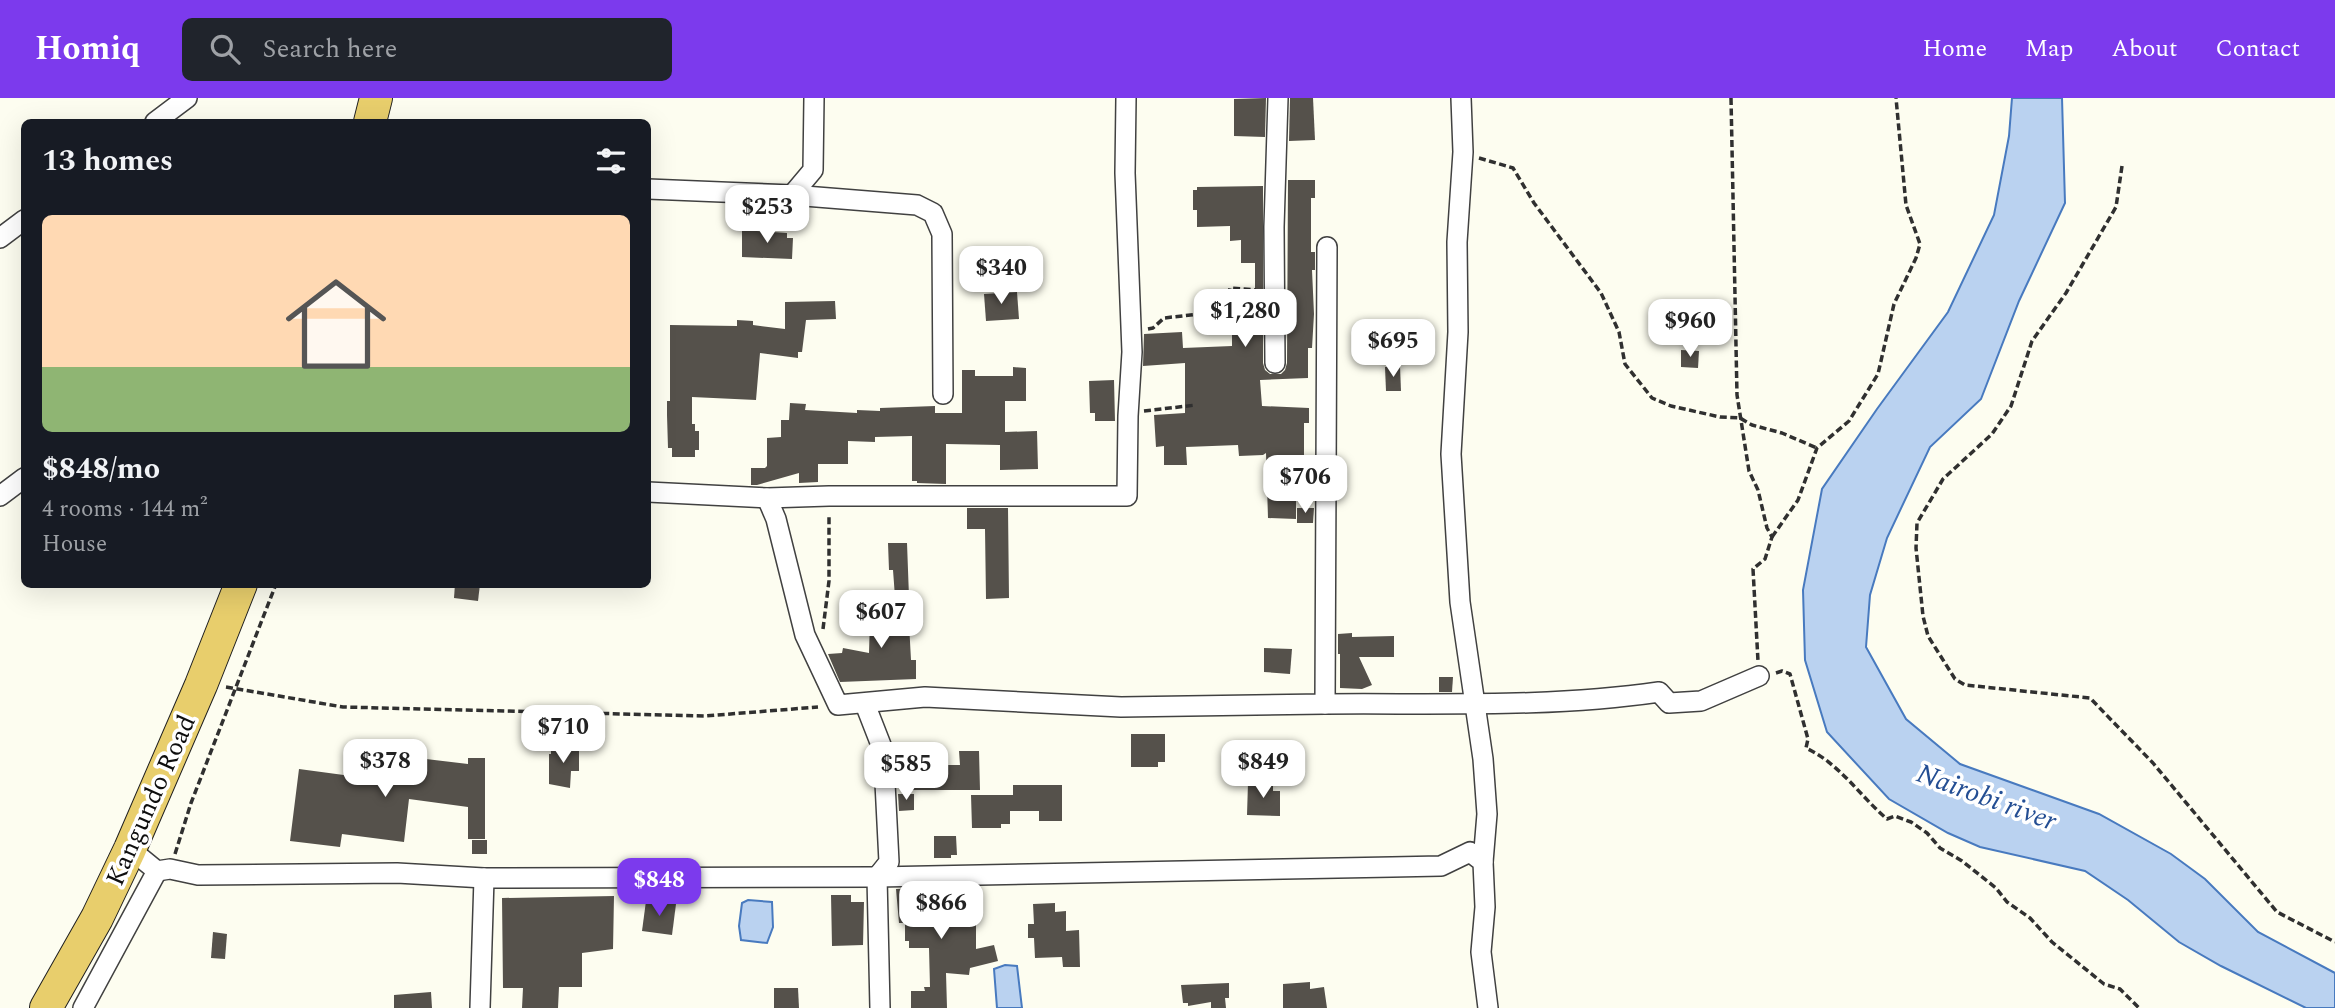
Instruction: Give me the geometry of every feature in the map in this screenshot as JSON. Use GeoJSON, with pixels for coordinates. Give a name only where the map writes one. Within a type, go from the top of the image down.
{"type":"FeatureCollection","features":[{"type":"Feature","properties":{"kind":"highway"},"geometry":{"type":"LineString","coordinates":[[371,119],[376,98]]}},
{"type":"Feature","properties":{"kind":"highway","name":"Kangundo Road"},"geometry":{"type":"LineString","coordinates":[[46,1008],[97,918],[130,849],[239,588]]}},
{"type":"Feature","properties":{"kind":"street"},"geometry":{"type":"LineString","coordinates":[[159,119],[187,98]]}},
{"type":"Feature","properties":{"kind":"street"},"geometry":{"type":"LineString","coordinates":[[792,195],[813,170],[814,98]]}},
{"type":"Feature","properties":{"kind":"street"},"geometry":{"type":"LineString","coordinates":[[651,492],[767,498],[1127,496],[1132,352],[1125,173],[1126,98]]}},
{"type":"Feature","properties":{"kind":"street"},"geometry":{"type":"LineString","coordinates":[[1275,363],[1274,226],[1278,98]]}},
{"type":"Feature","properties":{"kind":"street"},"geometry":{"type":"LineString","coordinates":[[1461,98],[1463,152],[1457,242],[1458,332],[1451,454],[1460,603],[1483,759],[1487,814],[1481,952],[1488,1008]]}},
{"type":"Feature","properties":{"kind":"street"},"geometry":{"type":"LineString","coordinates":[[651,189],[792,195],[901,203],[926,208],[933,213],[942,234],[943,394]]}},
{"type":"Feature","properties":{"kind":"street"},"geometry":{"type":"LineString","coordinates":[[0,238],[21,221]]}},
{"type":"Feature","properties":{"kind":"street"},"geometry":{"type":"LineString","coordinates":[[1325,704],[1327,247]]}},
{"type":"Feature","properties":{"kind":"street"},"geometry":{"type":"LineString","coordinates":[[0,496],[21,480]]}},
{"type":"Feature","properties":{"kind":"street"},"geometry":{"type":"LineString","coordinates":[[767,498],[776,519],[805,635],[820,673],[838,705],[925,697],[1121,707],[1474,702],[1578,700],[1658,692],[1668,703],[1701,701],[1759,676]]}},
{"type":"Feature","properties":{"kind":"street"},"geometry":{"type":"LineString","coordinates":[[866,704],[881,745],[884,763],[889,862],[877,877],[880,1008]]}},
{"type":"Feature","properties":{"kind":"street"},"geometry":{"type":"LineString","coordinates":[[130,849],[163,870],[198,876],[397,873],[484,878],[877,877],[1441,866],[1470,852],[1483,862]]}},
{"type":"Feature","properties":{"kind":"street"},"geometry":{"type":"LineString","coordinates":[[83,1008],[163,870]]}},
{"type":"Feature","properties":{"kind":"street"},"geometry":{"type":"LineString","coordinates":[[480,1008],[484,878]]}},
{"type":"Feature","properties":{"kind":"path"},"geometry":{"type":"LineString","coordinates":[[1731,98],[1735,330],[1740,418],[1749,471],[1772,537]]}},
{"type":"Feature","properties":{"kind":"path"},"geometry":{"type":"LineString","coordinates":[[1896,98],[1906,205],[1920,244],[1894,304],[1878,374],[1849,421],[1817,448],[1798,500],[1772,537],[1765,559],[1753,569],[1759,676],[1782,671],[1790,674],[1808,739],[1806,748],[1820,754],[1840,770],[1873,808],[1887,819],[1895,816],[1927,833],[1940,848],[1962,861],[1996,888],[2007,902],[2030,918],[2052,942],[2104,984],[2120,989],[2139,1008]]}},
{"type":"Feature","properties":{"kind":"path"},"geometry":{"type":"LineString","coordinates":[[1463,152],[1513,168],[1534,203],[1601,293],[1619,332],[1625,364],[1652,398],[1671,406],[1720,417],[1740,418],[1752,425],[1782,433],[1817,448]]}},
{"type":"Feature","properties":{"kind":"path"},"geometry":{"type":"LineString","coordinates":[[2122,166],[2116,208],[2066,293],[2032,341],[2011,406],[1992,433],[1943,479],[1917,523],[1916,548],[1923,616],[1928,636],[1955,679],[1965,685],[2090,698],[2153,763],[2277,912],[2335,942]]}},
{"type":"Feature","properties":{"kind":"path"},"geometry":{"type":"LineString","coordinates":[[1130,329],[1153,328],[1164,318],[1218,312],[1228,299],[1230,288],[1276,291]]}},
{"type":"Feature","properties":{"kind":"path"},"geometry":{"type":"LineString","coordinates":[[1128,412],[1196,405]]}},
{"type":"Feature","properties":{"kind":"path"},"geometry":{"type":"LineString","coordinates":[[822,633],[829,581],[829,496]]}},
{"type":"Feature","properties":{"kind":"path"},"geometry":{"type":"LineString","coordinates":[[163,870],[274,588]]}},
{"type":"Feature","properties":{"kind":"path"},"geometry":{"type":"LineString","coordinates":[[201,685],[236,688],[269,696],[343,707],[705,716],[838,705]]}},
{"type":"Feature","properties":{"kind":"water","name":"Nairobi river"},"geometry":{"type":"Polygon","coordinates":[[[2012,98],[2062,98],[2065,203],[2019,301],[1981,399],[1930,447],[1887,538],[1870,595],[1866,647],[1906,719],[1960,764],[2099,814],[2171,854],[2205,879],[2258,932],[2335,973],[2335,1008],[2306,1008],[2221,966],[2179,942],[2128,900],[2085,871],[1980,847],[1948,833],[1889,799],[1827,732],[1805,660],[1803,590],[1822,489],[1948,312],[1994,215],[2009,136],[2012,98]]]}},
{"type":"Feature","properties":{"kind":"water"},"geometry":{"type":"Polygon","coordinates":[[[748,900],[772,902],[773,927],[767,943],[741,940],[739,926],[742,903],[748,900]]]}},
{"type":"Feature","properties":{"kind":"water"},"geometry":{"type":"Polygon","coordinates":[[[1005,965],[1017,966],[1022,1008],[997,1008],[994,969],[1005,965]]]}},
{"type":"Feature","properties":{"kind":"building"},"geometry":{"type":"Polygon","coordinates":[[[1266,98],[1265,137],[1234,136],[1234,99],[1266,98]]]}},
{"type":"Feature","properties":{"kind":"building"},"geometry":{"type":"Polygon","coordinates":[[[1290,98],[1313,98],[1315,140],[1289,141],[1290,98]]]}},
{"type":"Feature","properties":{"kind":"building"},"geometry":{"type":"Polygon","coordinates":[[[1288,180],[1315,180],[1315,198],[1311,198],[1311,252],[1315,252],[1315,270],[1312,270],[1314,314],[1312,348],[1308,348],[1308,378],[1260,380],[1262,406],[1309,408],[1309,423],[1304,423],[1304,458],[1286,458],[1286,488],[1290,488],[1289,499],[1296,500],[1296,519],[1268,518],[1266,453],[1239,456],[1238,445],[1186,447],[1187,465],[1164,465],[1164,446],[1156,447],[1154,415],[1185,413],[1185,363],[1143,366],[1144,334],[1182,332],[1183,348],[1232,346],[1232,314],[1236,314],[1235,295],[1255,295],[1255,263],[1241,263],[1241,240],[1230,241],[1230,226],[1197,227],[1197,210],[1193,210],[1193,190],[1197,190],[1197,187],[1263,186],[1263,363],[1270,374],[1281,374],[1285,370],[1288,180]]]}},
{"type":"Feature","properties":{"kind":"building"},"geometry":{"type":"Polygon","coordinates":[[[742,230],[787,233],[787,238],[793,238],[792,259],[742,257],[742,230]]]}},
{"type":"Feature","properties":{"kind":"building"},"geometry":{"type":"Polygon","coordinates":[[[1017,292],[1019,319],[986,321],[984,294],[1017,292]]]}},
{"type":"Feature","properties":{"kind":"building"},"geometry":{"type":"Polygon","coordinates":[[[835,301],[836,319],[806,320],[802,352],[798,352],[798,358],[760,353],[756,400],[692,397],[692,424],[695,424],[695,431],[699,431],[699,450],[695,450],[695,457],[672,457],[672,448],[668,448],[667,415],[667,401],[670,401],[670,325],[737,326],[737,320],[785,329],[785,302],[835,301]]]}},
{"type":"Feature","properties":{"kind":"building"},"geometry":{"type":"Polygon","coordinates":[[[1681,350],[1699,351],[1698,368],[1681,367],[1681,350]]]}},
{"type":"Feature","properties":{"kind":"building"},"geometry":{"type":"Polygon","coordinates":[[[1400,366],[1401,391],[1386,391],[1385,367],[1400,366]]]}},
{"type":"Feature","properties":{"kind":"building"},"geometry":{"type":"Polygon","coordinates":[[[1013,367],[1026,368],[1026,401],[1005,401],[1005,432],[1037,431],[1038,469],[1000,470],[1000,445],[946,444],[946,484],[917,483],[912,481],[912,436],[875,437],[875,442],[848,441],[848,464],[818,464],[818,482],[799,483],[799,473],[751,485],[751,468],[767,466],[767,438],[781,437],[781,420],[789,420],[790,403],[806,404],[805,410],[857,413],[857,410],[880,411],[880,408],[935,406],[935,413],[962,413],[962,370],[975,370],[975,376],[1013,376],[1013,367]]]}},
{"type":"Feature","properties":{"kind":"building"},"geometry":{"type":"Polygon","coordinates":[[[1114,380],[1115,421],[1095,421],[1095,413],[1090,413],[1089,381],[1114,380]]]}},
{"type":"Feature","properties":{"kind":"building"},"geometry":{"type":"Polygon","coordinates":[[[967,508],[1008,508],[1009,598],[986,599],[985,529],[967,529],[967,508]]]}},
{"type":"Feature","properties":{"kind":"building"},"geometry":{"type":"Polygon","coordinates":[[[1297,508],[1314,508],[1313,523],[1297,523],[1297,508]]]}},
{"type":"Feature","properties":{"kind":"building"},"geometry":{"type":"Polygon","coordinates":[[[888,543],[907,543],[909,597],[895,597],[893,570],[889,570],[888,543]]]}},
{"type":"Feature","properties":{"kind":"building"},"geometry":{"type":"Polygon","coordinates":[[[455,588],[480,588],[478,601],[454,598],[455,588]]]}},
{"type":"Feature","properties":{"kind":"building"},"geometry":{"type":"Polygon","coordinates":[[[884,605],[908,605],[911,660],[916,660],[916,679],[840,682],[828,654],[842,653],[843,648],[869,653],[870,618],[872,612],[884,610],[884,605]]]}},
{"type":"Feature","properties":{"kind":"building"},"geometry":{"type":"Polygon","coordinates":[[[1352,633],[1352,637],[1394,636],[1394,657],[1359,657],[1372,685],[1362,689],[1340,688],[1338,634],[1352,633]]]}},
{"type":"Feature","properties":{"kind":"building"},"geometry":{"type":"Polygon","coordinates":[[[1264,648],[1292,649],[1290,674],[1264,672],[1264,648]]]}},
{"type":"Feature","properties":{"kind":"building"},"geometry":{"type":"Polygon","coordinates":[[[1439,677],[1453,677],[1452,692],[1439,692],[1439,677]]]}},
{"type":"Feature","properties":{"kind":"building"},"geometry":{"type":"Polygon","coordinates":[[[1131,734],[1165,734],[1165,762],[1158,762],[1158,767],[1131,767],[1131,734]]]}},
{"type":"Feature","properties":{"kind":"building"},"geometry":{"type":"Polygon","coordinates":[[[551,747],[579,747],[579,771],[571,771],[570,788],[549,784],[551,747]]]}},
{"type":"Feature","properties":{"kind":"building"},"geometry":{"type":"Polygon","coordinates":[[[932,748],[933,765],[960,765],[959,751],[979,751],[980,790],[904,790],[904,750],[932,748]]]}},
{"type":"Feature","properties":{"kind":"building"},"geometry":{"type":"Polygon","coordinates":[[[384,754],[468,764],[468,758],[485,758],[485,839],[468,839],[468,807],[409,799],[404,842],[342,834],[340,847],[290,841],[299,769],[381,780],[384,754]]]}},
{"type":"Feature","properties":{"kind":"building"},"geometry":{"type":"Polygon","coordinates":[[[1273,782],[1273,791],[1280,791],[1280,816],[1247,815],[1248,783],[1273,782]]]}},
{"type":"Feature","properties":{"kind":"building"},"geometry":{"type":"Polygon","coordinates":[[[1013,785],[1062,785],[1062,821],[1039,821],[1039,811],[1010,811],[1010,824],[1001,824],[1001,828],[972,828],[971,795],[1013,795],[1013,785]]]}},
{"type":"Feature","properties":{"kind":"building"},"geometry":{"type":"Polygon","coordinates":[[[898,794],[914,794],[914,810],[899,811],[898,794]]]}},
{"type":"Feature","properties":{"kind":"building"},"geometry":{"type":"Polygon","coordinates":[[[934,836],[956,836],[957,855],[951,855],[951,858],[934,858],[934,836]]]}},
{"type":"Feature","properties":{"kind":"building"},"geometry":{"type":"Polygon","coordinates":[[[472,840],[487,840],[487,854],[472,854],[472,840]]]}},
{"type":"Feature","properties":{"kind":"building"},"geometry":{"type":"Polygon","coordinates":[[[918,888],[918,894],[957,894],[957,901],[963,901],[963,915],[976,911],[976,949],[994,945],[998,961],[970,968],[969,975],[946,973],[947,1008],[911,1008],[911,991],[925,991],[924,987],[930,987],[929,948],[909,948],[909,941],[905,941],[905,923],[899,923],[896,889],[918,888]]]}},
{"type":"Feature","properties":{"kind":"building"},"geometry":{"type":"Polygon","coordinates":[[[831,895],[851,895],[851,902],[864,902],[863,945],[832,946],[831,895]]]}},
{"type":"Feature","properties":{"kind":"building"},"geometry":{"type":"Polygon","coordinates":[[[614,896],[613,949],[582,953],[582,987],[559,987],[558,1008],[522,1008],[523,988],[503,988],[502,898],[614,896]]]}},
{"type":"Feature","properties":{"kind":"building"},"geometry":{"type":"Polygon","coordinates":[[[646,901],[676,904],[672,935],[642,931],[646,901]]]}},
{"type":"Feature","properties":{"kind":"building"},"geometry":{"type":"Polygon","coordinates":[[[1055,903],[1055,912],[1066,911],[1066,931],[1079,930],[1080,967],[1063,967],[1062,957],[1035,958],[1034,938],[1028,938],[1028,924],[1034,924],[1033,904],[1055,903]]]}},
{"type":"Feature","properties":{"kind":"building"},"geometry":{"type":"Polygon","coordinates":[[[213,932],[227,934],[225,959],[211,958],[213,932]]]}},
{"type":"Feature","properties":{"kind":"building"},"geometry":{"type":"Polygon","coordinates":[[[1310,982],[1310,989],[1324,987],[1327,1008],[1283,1008],[1283,984],[1310,982]]]}},
{"type":"Feature","properties":{"kind":"building"},"geometry":{"type":"Polygon","coordinates":[[[1229,983],[1229,998],[1225,998],[1226,1008],[1211,1008],[1211,1002],[1188,1006],[1188,1003],[1183,1003],[1181,985],[1229,983]]]}},
{"type":"Feature","properties":{"kind":"building"},"geometry":{"type":"Polygon","coordinates":[[[774,988],[798,988],[799,1008],[774,1008],[774,988]]]}},
{"type":"Feature","properties":{"kind":"building"},"geometry":{"type":"Polygon","coordinates":[[[431,992],[432,1008],[394,1008],[394,995],[431,992]]]}}]}
